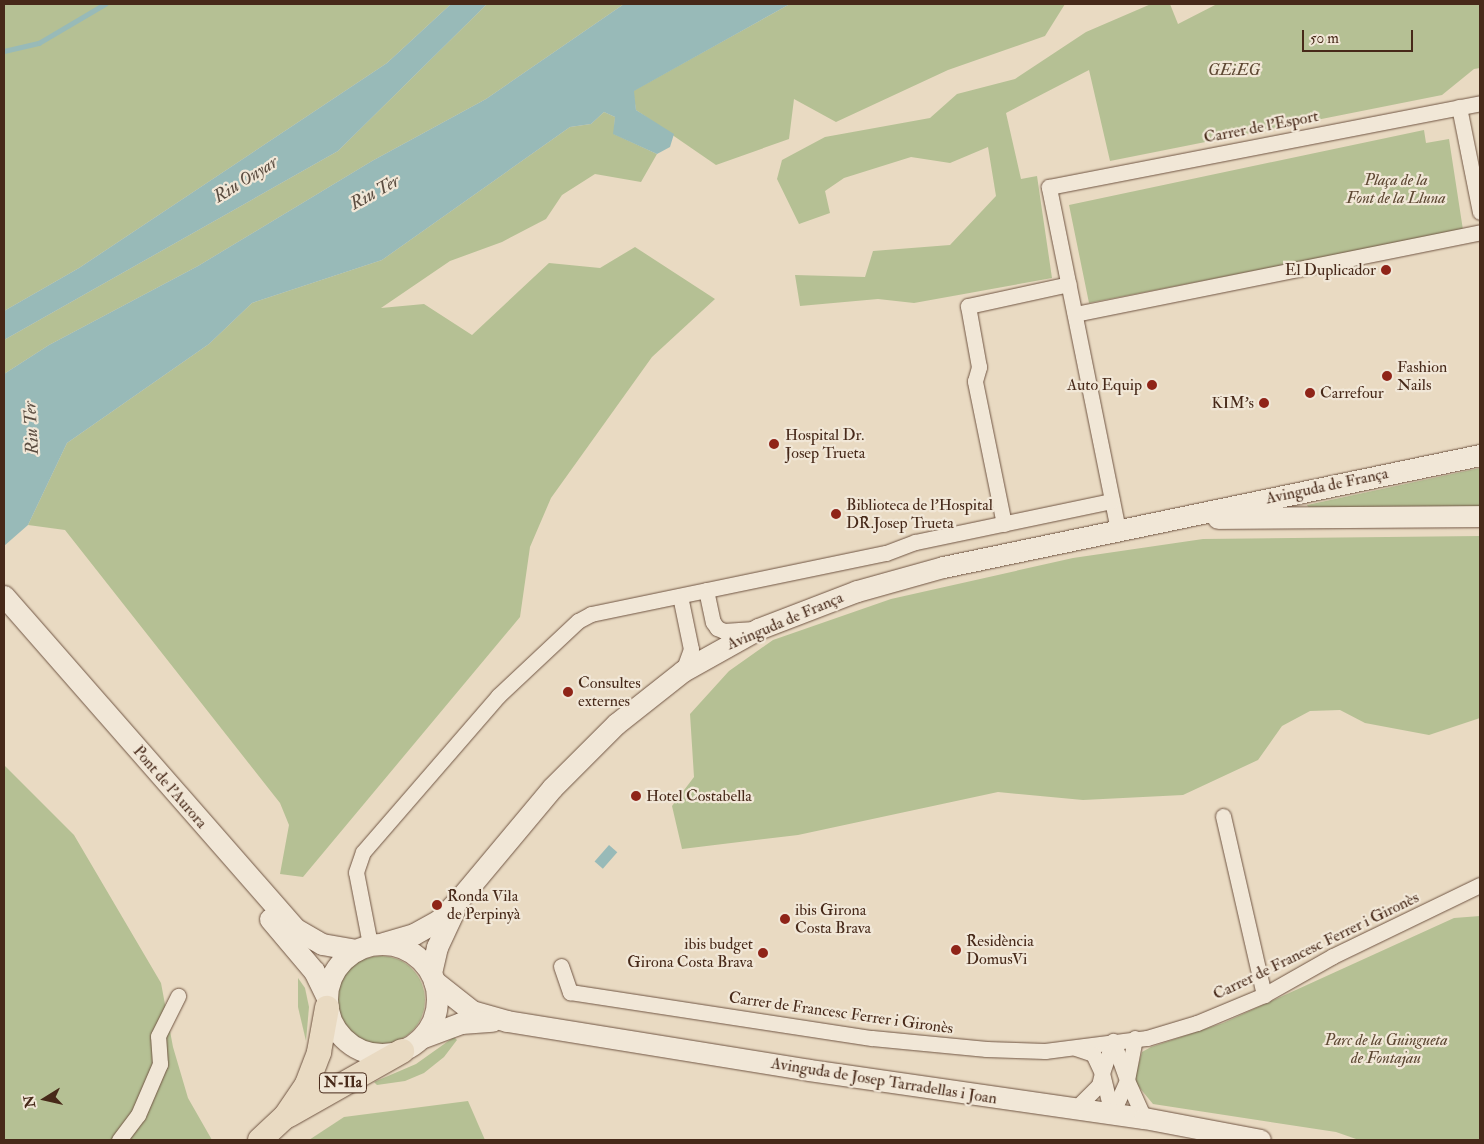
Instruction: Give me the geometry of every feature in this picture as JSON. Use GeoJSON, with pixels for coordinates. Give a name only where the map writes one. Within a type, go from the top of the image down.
{"type":"FeatureCollection","features":[{"type":"Feature","properties":{"kind":"main road","name":"Avinguda de França"},"geometry":{"type":"LineString","coordinates":[[370,946],[426,929],[461,898],[518,826],[580,757],[616,724],[683,671],[758,629],[814,606],[888,581],[1173,518],[1480,455]]}},
{"type":"Feature","properties":{"kind":"main road","name":"Avinguda de França"},"geometry":{"type":"LineString","coordinates":[[1173,518],[1480,516]]}},
{"type":"Feature","properties":{"kind":"main road","name":"Pont de l'Aurora"},"geometry":{"type":"LineString","coordinates":[[4,596],[257,896],[314,971],[327,1002]]}},
{"type":"Feature","properties":{"kind":"main road","name":"Pont de l'Aurora"},"geometry":{"type":"LineString","coordinates":[[4,614],[257,896],[296,929],[322,944],[370,946]]}},
{"type":"Feature","properties":{"kind":"main road","name":"Avinguda de França"},"geometry":{"type":"LineString","coordinates":[[432,977],[437,947],[461,898]]}},
{"type":"Feature","properties":{"kind":"main road"},"geometry":{"type":"LineString","coordinates":[[370,946],[411,952],[432,977]]}},
{"type":"Feature","properties":{"kind":"main road","name":"N-IIa"},"geometry":{"type":"LineString","coordinates":[[285,1117],[313,1071],[335,969],[370,946]]}},
{"type":"Feature","properties":{"kind":"main road","name":"N-IIa"},"geometry":{"type":"LineString","coordinates":[[260,1140],[285,1117],[422,1038],[436,1008],[432,977]]}},
{"type":"Feature","properties":{"kind":"main road","name":"Avinguda de Josep Tarradellas i Joan"},"geometry":{"type":"LineString","coordinates":[[432,977],[472,1010],[507,1021],[1144,1118],[1260,1140]]}},
{"type":"Feature","properties":{"kind":"main road","name":"N-IIa"},"geometry":{"type":"LineString","coordinates":[[327,1002],[335,1029],[358,1049],[380,1054],[402,1050]]}},
{"type":"Feature","properties":{"kind":"main road","name":"Avinguda de Josep Tarradellas i Joan"},"geometry":{"type":"LineString","coordinates":[[422,1038],[462,1023],[507,1021]]}},
{"type":"Feature","properties":{"kind":"street","name":"Carrer de l'Esport"},"geometry":{"type":"LineString","coordinates":[[1069,284],[1050,187],[1480,103]]}},
{"type":"Feature","properties":{"kind":"street"},"geometry":{"type":"LineString","coordinates":[[1459,107],[1480,212]]}},
{"type":"Feature","properties":{"kind":"street"},"geometry":{"type":"LineString","coordinates":[[1075,314],[1480,232]]}},
{"type":"Feature","properties":{"kind":"street"},"geometry":{"type":"LineString","coordinates":[[1004,524],[975,381],[979,367],[968,306],[1069,284],[1118,530]]}},
{"type":"Feature","properties":{"kind":"street"},"geometry":{"type":"LineString","coordinates":[[370,946],[356,872],[363,852],[475,721],[512,681],[578,621],[591,614],[886,553],[915,542],[1112,501]]}},
{"type":"Feature","properties":{"kind":"street"},"geometry":{"type":"LineString","coordinates":[[706,590],[712,622],[717,628],[724,631],[758,629]]}},
{"type":"Feature","properties":{"kind":"street"},"geometry":{"type":"LineString","coordinates":[[680,596],[691,649],[683,671]]}},
{"type":"Feature","properties":{"kind":"street"},"geometry":{"type":"LineString","coordinates":[[1223,816],[1264,995]]}},
{"type":"Feature","properties":{"kind":"street","name":"Carrer de Francesc Ferrer i Gironès"},"geometry":{"type":"LineString","coordinates":[[562,966],[570,992],[872,1038],[986,1050],[1045,1051],[1135,1038],[1147,1038],[1197,1022],[1264,995],[1333,956],[1480,885]]}},
{"type":"Feature","properties":{"kind":"street"},"geometry":{"type":"LineString","coordinates":[[119,1140],[138,1115],[160,1064],[158,1036],[178,996]]}},
{"type":"Feature","properties":{"kind":"street"},"geometry":{"type":"LineString","coordinates":[[1112,1114],[1128,1080],[1135,1038]]}},
{"type":"Feature","properties":{"kind":"street"},"geometry":{"type":"LineString","coordinates":[[1075,1109],[1099,1085],[1113,1041]]}},
{"type":"Feature","properties":{"kind":"street"},"geometry":{"type":"LineString","coordinates":[[1113,1041],[1144,1118]]}},
{"type":"Feature","properties":{"kind":"street"},"geometry":{"type":"LineString","coordinates":[[1072,1047],[1093,1054],[1102,1073],[1112,1114]]}},
{"type":"Feature","properties":{"kind":"green space"},"geometry":{"type":"Polygon","coordinates":[[[4,4],[451,4],[387,63],[79,268],[4,311],[4,4]]]}},
{"type":"Feature","properties":{"kind":"green space"},"geometry":{"type":"Polygon","coordinates":[[[487,4],[624,4],[486,99],[372,161],[198,266],[49,345],[4,374],[4,340],[338,151],[487,4]]]}},
{"type":"Feature","properties":{"kind":"green space"},"geometry":{"type":"Polygon","coordinates":[[[790,4],[1065,4],[1045,36],[948,70],[836,122],[794,99],[789,139],[716,165],[636,110],[633,91],[790,4]]]}},
{"type":"Feature","properties":{"kind":"green space","name":"GEiEG"},"geometry":{"type":"Polygon","coordinates":[[[1151,4],[1170,4],[1178,24],[1217,4],[1480,4],[1480,68],[1474,69],[1442,95],[1110,161],[1089,70],[1006,113],[1021,179],[1037,176],[1052,278],[914,303],[878,299],[800,306],[795,275],[865,277],[873,251],[950,245],[996,196],[988,147],[950,163],[911,157],[844,178],[825,191],[830,213],[799,224],[777,179],[782,160],[825,137],[930,118],[957,94],[1015,79],[1086,32],[1151,4]]]}},
{"type":"Feature","properties":{"kind":"green space"},"geometry":{"type":"Polygon","coordinates":[[[604,112],[615,117],[614,134],[657,154],[641,182],[595,174],[562,195],[546,219],[502,242],[450,261],[381,308],[424,304],[472,335],[549,263],[600,268],[635,247],[715,299],[652,357],[551,498],[530,547],[520,617],[303,877],[280,874],[289,825],[280,803],[65,530],[28,525],[67,443],[209,344],[252,303],[382,260],[570,127],[591,124],[604,112]]]}},
{"type":"Feature","properties":{"kind":"green space","name":"Plaça de la Font de la Lluna"},"geometry":{"type":"Polygon","coordinates":[[[1424,130],[1426,143],[1449,139],[1463,230],[1089,303],[1069,205],[1424,130]]]}},
{"type":"Feature","properties":{"kind":"green space"},"geometry":{"type":"Polygon","coordinates":[[[1480,468],[1480,510],[1309,508],[1307,505],[1480,468]]]}},
{"type":"Feature","properties":{"kind":"green space"},"geometry":{"type":"Polygon","coordinates":[[[1480,536],[1480,718],[1429,735],[1365,723],[1340,710],[1310,711],[1282,726],[1258,760],[1183,795],[1083,800],[998,792],[798,835],[682,849],[672,806],[694,777],[690,714],[729,671],[773,640],[891,599],[1073,558],[1203,539],[1480,536]]]}},
{"type":"Feature","properties":{"kind":"green space"},"geometry":{"type":"Polygon","coordinates":[[[4,765],[74,835],[161,983],[173,1047],[188,1098],[212,1140],[4,1140],[4,765]]]}},
{"type":"Feature","properties":{"kind":"green space","name":"Parc de la Guingueta de Fontajau"},"geometry":{"type":"Polygon","coordinates":[[[1480,916],[1480,1140],[1359,1140],[1336,1132],[1153,1104],[1134,1081],[1142,1052],[1151,1047],[1223,1023],[1454,918],[1480,916]]]}},
{"type":"Feature","properties":{"kind":"green space"},"geometry":{"type":"Polygon","coordinates":[[[381,956],[398,960],[412,969],[421,983],[425,1000],[421,1017],[412,1031],[398,1040],[381,1044],[364,1040],[350,1031],[341,1017],[337,1000],[341,983],[350,969],[364,960],[381,956]]]}},
{"type":"Feature","properties":{"kind":"green space"},"geometry":{"type":"Polygon","coordinates":[[[298,978],[305,988],[309,1007],[306,1041],[298,1007],[298,978]]]}},
{"type":"Feature","properties":{"kind":"green space"},"geometry":{"type":"Polygon","coordinates":[[[454,1037],[457,1040],[444,1057],[424,1073],[405,1081],[377,1085],[374,1082],[416,1064],[454,1037]]]}},
{"type":"Feature","properties":{"kind":"green space"},"geometry":{"type":"Polygon","coordinates":[[[468,1101],[485,1140],[309,1140],[344,1117],[468,1101]]]}},
{"type":"Feature","properties":{"kind":"water","name":"Riu Onyar"},"geometry":{"type":"Polygon","coordinates":[[[451,4],[487,4],[338,151],[4,340],[4,311],[79,268],[387,63],[451,4]]]}},
{"type":"Feature","properties":{"kind":"water","name":"Riu Ter"},"geometry":{"type":"Polygon","coordinates":[[[624,4],[790,4],[634,91],[636,110],[674,134],[670,147],[657,154],[613,134],[615,117],[604,112],[591,124],[570,127],[382,260],[252,303],[209,344],[67,443],[28,525],[4,546],[4,374],[49,345],[198,266],[372,161],[486,99],[624,4]]]}},
{"type":"Feature","properties":{"kind":"water"},"geometry":{"type":"Polygon","coordinates":[[[609,845],[617,852],[603,869],[595,862],[609,845]]]}},
{"type":"Feature","properties":{"kind":"waterway"},"geometry":{"type":"LineString","coordinates":[[4,51],[39,43],[105,4]]}},
{"type":"Feature","properties":{"kind":"place","name":"El Duplicador"},"geometry":{"type":"Point","coordinates":[1386,270]}},
{"type":"Feature","properties":{"kind":"place","name":"Fashion Nails"},"geometry":{"type":"Point","coordinates":[1387,376]}},
{"type":"Feature","properties":{"kind":"place","name":"Auto Equip"},"geometry":{"type":"Point","coordinates":[1152,385]}},
{"type":"Feature","properties":{"kind":"place","name":"Carrefour"},"geometry":{"type":"Point","coordinates":[1310,393]}},
{"type":"Feature","properties":{"kind":"place","name":"KIM's"},"geometry":{"type":"Point","coordinates":[1264,403]}},
{"type":"Feature","properties":{"kind":"place","name":"Hospital Dr. Josep Trueta"},"geometry":{"type":"Point","coordinates":[774,444]}},
{"type":"Feature","properties":{"kind":"place","name":"Biblioteca de l'Hospital DR.Josep Trueta"},"geometry":{"type":"Point","coordinates":[836,514]}},
{"type":"Feature","properties":{"kind":"place","name":"Consultes externes"},"geometry":{"type":"Point","coordinates":[568,692]}},
{"type":"Feature","properties":{"kind":"place","name":"Hotel Costabella"},"geometry":{"type":"Point","coordinates":[636,796]}},
{"type":"Feature","properties":{"kind":"place","name":"Ronda Vila de Perpinyà"},"geometry":{"type":"Point","coordinates":[437,905]}},
{"type":"Feature","properties":{"kind":"place","name":"ibis Girona Costa Brava"},"geometry":{"type":"Point","coordinates":[785,919]}},
{"type":"Feature","properties":{"kind":"place","name":"Residència DomusVi"},"geometry":{"type":"Point","coordinates":[956,950]}},
{"type":"Feature","properties":{"kind":"place","name":"ibis budget Girona Costa Brava"},"geometry":{"type":"Point","coordinates":[763,953]}}]}
